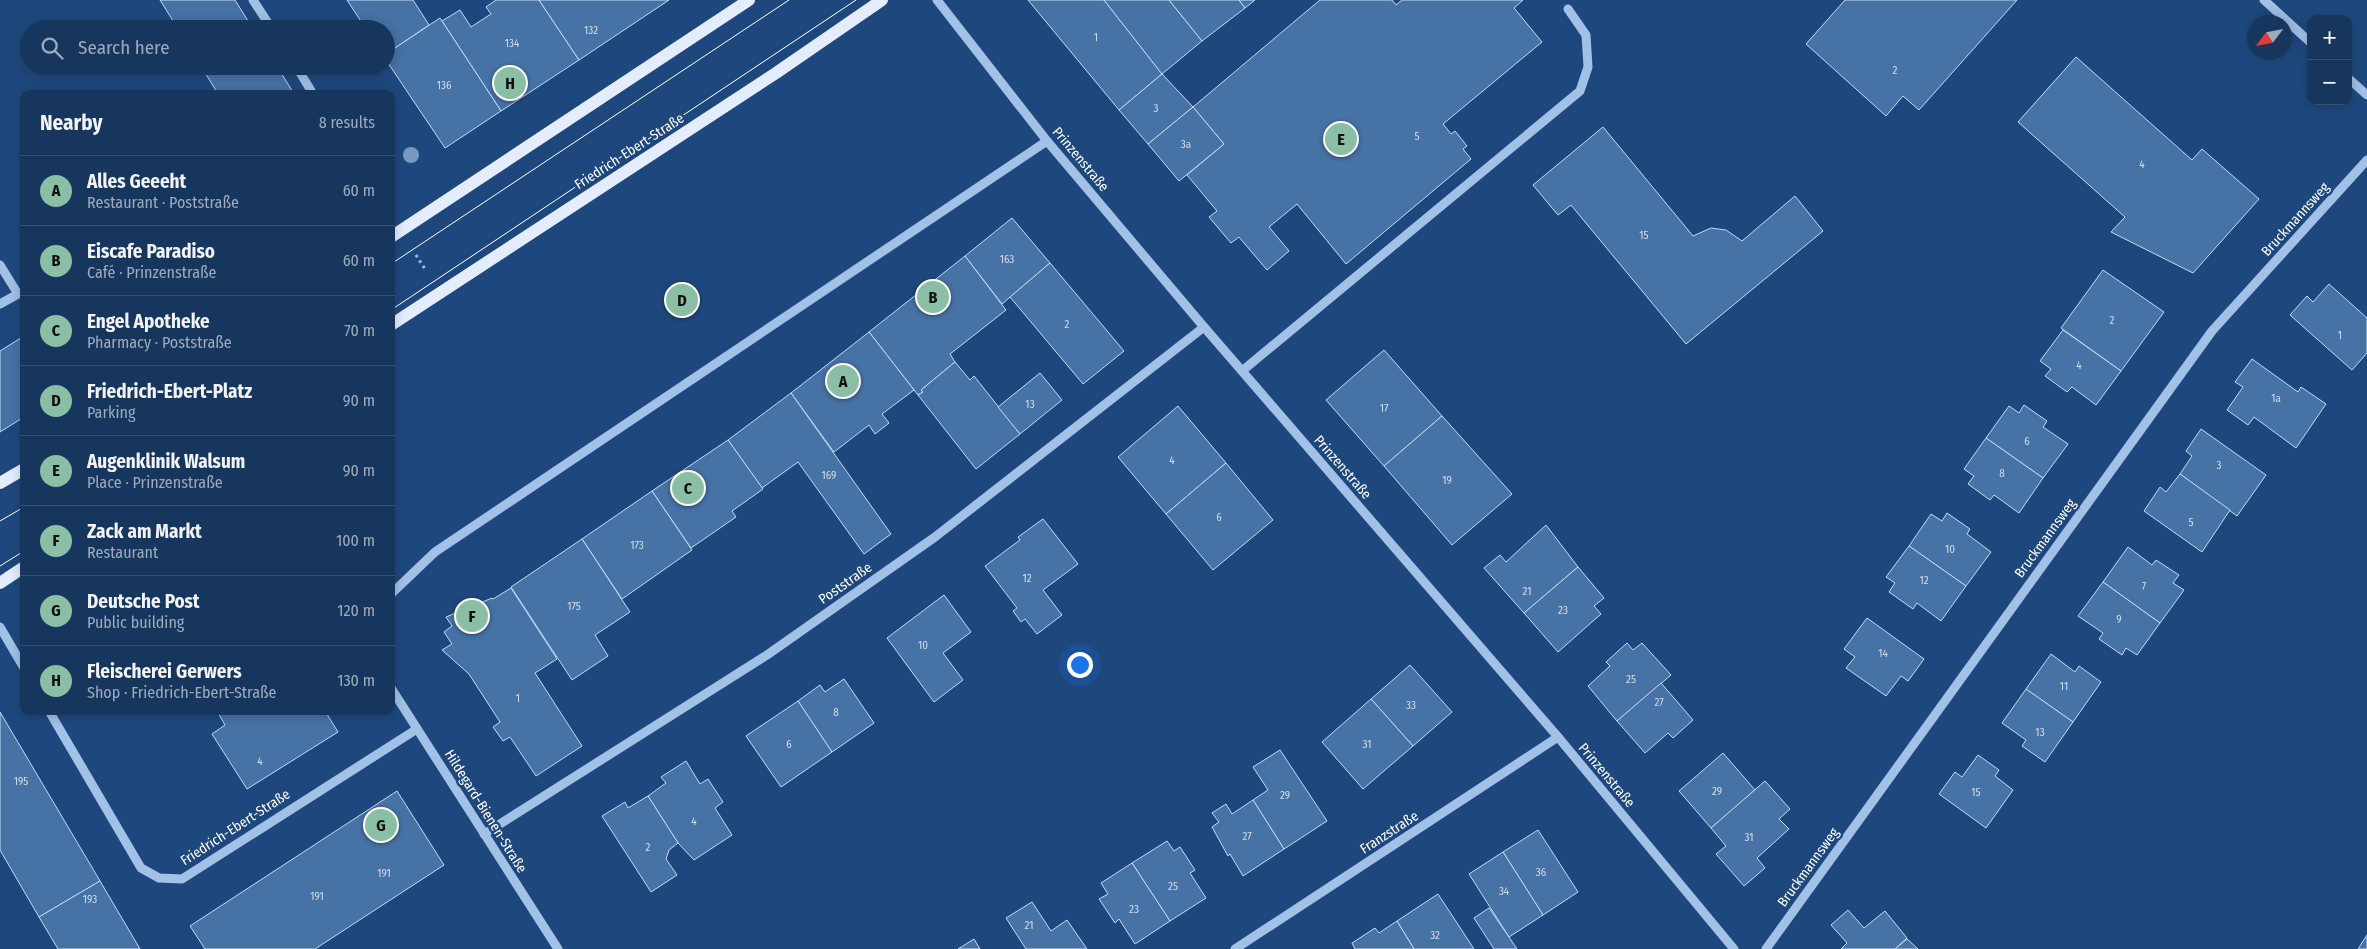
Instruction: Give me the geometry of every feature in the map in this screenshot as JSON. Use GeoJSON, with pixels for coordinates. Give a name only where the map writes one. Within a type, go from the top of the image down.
{"type":"FeatureCollection","features":[{"type":"Feature","properties":{"kind":"main road"},"geometry":{"type":"LineString","coordinates":[[396,234],[749,0]]}},
{"type":"Feature","properties":{"kind":"main road","name":"Friedrich-Ebert-Straße"},"geometry":{"type":"LineString","coordinates":[[395,322],[759,84],[882,0]]}},
{"type":"Feature","properties":{"kind":"main road"},"geometry":{"type":"LineString","coordinates":[[0,483],[20,471]]}},
{"type":"Feature","properties":{"kind":"main road"},"geometry":{"type":"LineString","coordinates":[[0,582],[20,570]]}},
{"type":"Feature","properties":{"kind":"street"},"geometry":{"type":"LineString","coordinates":[[254,0],[266,20]]}},
{"type":"Feature","properties":{"kind":"street","name":"Prinzenstraße"},"geometry":{"type":"LineString","coordinates":[[937,0],[1047,141],[1204,327],[1558,737],[1734,949]]}},
{"type":"Feature","properties":{"kind":"street"},"geometry":{"type":"LineString","coordinates":[[2264,0],[2307,39]]}},
{"type":"Feature","properties":{"kind":"street"},"geometry":{"type":"LineString","coordinates":[[1242,371],[1580,92],[1588,67],[1586,35],[1568,10]]}},
{"type":"Feature","properties":{"kind":"street"},"geometry":{"type":"LineString","coordinates":[[301,75],[311,90]]}},
{"type":"Feature","properties":{"kind":"street"},"geometry":{"type":"LineString","coordinates":[[2352,82],[2367,95]]}},
{"type":"Feature","properties":{"kind":"street"},"geometry":{"type":"LineString","coordinates":[[395,590],[434,552],[1047,141]]}},
{"type":"Feature","properties":{"kind":"street","name":"Bruckmannsweg"},"geometry":{"type":"LineString","coordinates":[[1766,949],[2212,330],[2367,160]]}},
{"type":"Feature","properties":{"kind":"street"},"geometry":{"type":"LineString","coordinates":[[0,265],[18,294],[0,304]]}},
{"type":"Feature","properties":{"kind":"street","name":"Poststraße"},"geometry":{"type":"LineString","coordinates":[[484,834],[766,655],[927,542],[1204,327]]}},
{"type":"Feature","properties":{"kind":"street"},"geometry":{"type":"LineString","coordinates":[[0,627],[20,661]]}},
{"type":"Feature","properties":{"kind":"street","name":"Hildegard-Bienen-Straße"},"geometry":{"type":"LineString","coordinates":[[395,694],[558,949]]}},
{"type":"Feature","properties":{"kind":"street","name":"Friedrich-Ebert-Straße"},"geometry":{"type":"LineString","coordinates":[[51,715],[140,868],[159,878],[182,879],[418,729]]}},
{"type":"Feature","properties":{"kind":"street","name":"Franzstraße"},"geometry":{"type":"LineString","coordinates":[[1235,949],[1558,737]]}},
{"type":"Feature","properties":{"kind":"path"},"geometry":{"type":"LineString","coordinates":[[396,234],[440,292]]}},
{"type":"Feature","properties":{"kind":"building"},"geometry":{"type":"Polygon","coordinates":[[[160,0],[235,0],[247,20],[172,20],[160,0]]]}},
{"type":"Feature","properties":{"kind":"building"},"geometry":{"type":"Polygon","coordinates":[[[347,0],[413,0],[429,25],[395,48],[395,20],[360,20],[347,0]]]}},
{"type":"Feature","properties":{"kind":"building"},"geometry":{"type":"Polygon","coordinates":[[[496,0],[539,0],[579,60],[501,111],[442,21],[460,10],[471,27],[491,14],[486,7],[496,0]]]}},
{"type":"Feature","properties":{"kind":"building"},"geometry":{"type":"Polygon","coordinates":[[[539,0],[669,0],[579,60],[539,0]]]}},
{"type":"Feature","properties":{"kind":"building"},"geometry":{"type":"Polygon","coordinates":[[[1028,0],[1104,0],[1162,74],[1119,110],[1028,0]]]}},
{"type":"Feature","properties":{"kind":"building"},"geometry":{"type":"Polygon","coordinates":[[[1104,0],[1169,0],[1202,41],[1162,74],[1104,0]]]}},
{"type":"Feature","properties":{"kind":"building"},"geometry":{"type":"Polygon","coordinates":[[[1169,0],[1239,0],[1245,8],[1202,41],[1169,0]]]}},
{"type":"Feature","properties":{"kind":"building"},"geometry":{"type":"Polygon","coordinates":[[[1239,0],[1255,0],[1245,8],[1239,0]]]}},
{"type":"Feature","properties":{"kind":"building"},"geometry":{"type":"Polygon","coordinates":[[[1320,0],[1392,0],[1396,5],[1402,0],[1523,0],[1514,8],[1542,42],[1443,124],[1451,134],[1455,131],[1467,146],[1463,149],[1471,159],[1346,264],[1297,204],[1269,227],[1289,251],[1267,270],[1239,237],[1231,243],[1209,217],[1217,211],[1187,175],[1224,144],[1193,107],[1320,0]]]}},
{"type":"Feature","properties":{"kind":"building"},"geometry":{"type":"Polygon","coordinates":[[[1845,0],[2017,0],[1919,110],[1903,96],[1886,116],[1806,44],[1845,0]]]}},
{"type":"Feature","properties":{"kind":"building"},"geometry":{"type":"Polygon","coordinates":[[[440,18],[501,111],[445,148],[395,73],[395,48],[440,18]]]}},
{"type":"Feature","properties":{"kind":"building"},"geometry":{"type":"Polygon","coordinates":[[[2076,57],[2192,160],[2202,149],[2259,199],[2193,273],[2111,232],[2125,217],[2018,122],[2076,57]]]}},
{"type":"Feature","properties":{"kind":"building"},"geometry":{"type":"Polygon","coordinates":[[[1162,74],[1193,107],[1148,144],[1119,110],[1162,74]]]}},
{"type":"Feature","properties":{"kind":"building"},"geometry":{"type":"Polygon","coordinates":[[[206,75],[282,75],[292,90],[216,90],[206,75]]]}},
{"type":"Feature","properties":{"kind":"building"},"geometry":{"type":"Polygon","coordinates":[[[1193,107],[1224,144],[1179,181],[1148,144],[1193,107]]]}},
{"type":"Feature","properties":{"kind":"building"},"geometry":{"type":"Polygon","coordinates":[[[1603,127],[1693,236],[1711,228],[1726,230],[1742,241],[1795,196],[1823,231],[1686,344],[1571,205],[1558,215],[1533,185],[1603,127]]]}},
{"type":"Feature","properties":{"kind":"building"},"geometry":{"type":"Polygon","coordinates":[[[1012,218],[1050,263],[1002,304],[965,256],[1012,218]]]}},
{"type":"Feature","properties":{"kind":"building"},"geometry":{"type":"Polygon","coordinates":[[[965,256],[1006,310],[950,354],[955,362],[921,390],[923,392],[918,395],[869,332],[965,256]]]}},
{"type":"Feature","properties":{"kind":"building"},"geometry":{"type":"Polygon","coordinates":[[[1050,263],[1124,351],[1083,384],[1010,297],[1050,263]]]}},
{"type":"Feature","properties":{"kind":"building"},"geometry":{"type":"Polygon","coordinates":[[[2103,270],[2164,312],[2121,371],[2061,328],[2103,270]]]}},
{"type":"Feature","properties":{"kind":"building"},"geometry":{"type":"Polygon","coordinates":[[[2329,284],[2367,318],[2367,353],[2352,370],[2290,315],[2307,296],[2313,302],[2329,284]]]}},
{"type":"Feature","properties":{"kind":"building"},"geometry":{"type":"Polygon","coordinates":[[[2063,330],[2121,371],[2096,405],[2072,387],[2067,392],[2045,376],[2051,369],[2040,361],[2063,330]]]}},
{"type":"Feature","properties":{"kind":"building"},"geometry":{"type":"Polygon","coordinates":[[[869,332],[914,390],[882,414],[889,423],[875,434],[869,425],[834,452],[791,393],[869,332]]]}},
{"type":"Feature","properties":{"kind":"building"},"geometry":{"type":"Polygon","coordinates":[[[20,338],[20,420],[0,432],[0,351],[20,338]]]}},
{"type":"Feature","properties":{"kind":"building"},"geometry":{"type":"Polygon","coordinates":[[[1384,350],[1442,416],[1384,466],[1326,400],[1384,350]]]}},
{"type":"Feature","properties":{"kind":"building"},"geometry":{"type":"Polygon","coordinates":[[[2252,359],[2298,392],[2301,387],[2326,404],[2296,448],[2254,417],[2248,425],[2227,410],[2243,387],[2235,382],[2252,359]]]}},
{"type":"Feature","properties":{"kind":"building"},"geometry":{"type":"Polygon","coordinates":[[[955,362],[970,380],[974,376],[1020,434],[976,469],[918,395],[923,392],[921,390],[955,362]]]}},
{"type":"Feature","properties":{"kind":"building"},"geometry":{"type":"Polygon","coordinates":[[[1040,373],[1062,400],[1020,434],[998,407],[1040,373]]]}},
{"type":"Feature","properties":{"kind":"building"},"geometry":{"type":"Polygon","coordinates":[[[791,393],[891,534],[864,554],[798,462],[762,488],[728,440],[791,393]]]}},
{"type":"Feature","properties":{"kind":"building"},"geometry":{"type":"Polygon","coordinates":[[[2024,405],[2047,421],[2043,427],[2068,444],[2043,478],[1986,438],[2009,406],[2019,413],[2024,405]]]}},
{"type":"Feature","properties":{"kind":"building"},"geometry":{"type":"Polygon","coordinates":[[[1178,406],[1226,463],[1166,514],[1118,457],[1178,406]]]}},
{"type":"Feature","properties":{"kind":"building"},"geometry":{"type":"Polygon","coordinates":[[[1442,416],[1512,494],[1452,545],[1384,466],[1442,416]]]}},
{"type":"Feature","properties":{"kind":"building"},"geometry":{"type":"Polygon","coordinates":[[[2201,429],[2266,475],[2237,516],[2180,474],[2192,456],[2186,451],[2201,429]]]}},
{"type":"Feature","properties":{"kind":"building"},"geometry":{"type":"Polygon","coordinates":[[[1986,438],[2043,478],[2019,513],[1994,495],[1990,500],[1968,484],[1974,476],[1964,469],[1986,438]]]}},
{"type":"Feature","properties":{"kind":"building"},"geometry":{"type":"Polygon","coordinates":[[[728,440],[763,489],[732,511],[736,517],[691,548],[652,491],[728,440]]]}},
{"type":"Feature","properties":{"kind":"building"},"geometry":{"type":"Polygon","coordinates":[[[1226,463],[1273,520],[1213,570],[1166,514],[1226,463]]]}},
{"type":"Feature","properties":{"kind":"building"},"geometry":{"type":"Polygon","coordinates":[[[2180,474],[2230,510],[2202,552],[2144,511],[2160,487],[2166,492],[2180,474]]]}},
{"type":"Feature","properties":{"kind":"building"},"geometry":{"type":"Polygon","coordinates":[[[652,491],[692,550],[622,599],[582,539],[652,491]]]}},
{"type":"Feature","properties":{"kind":"building"},"geometry":{"type":"Polygon","coordinates":[[[1947,513],[1970,529],[1967,534],[1991,552],[1966,586],[1909,546],[1931,514],[1942,521],[1947,513]]]}},
{"type":"Feature","properties":{"kind":"building"},"geometry":{"type":"Polygon","coordinates":[[[1043,519],[1078,564],[1043,590],[1062,615],[1037,634],[1025,619],[1021,622],[1013,611],[1017,608],[985,566],[1020,540],[1018,537],[1043,519]]]}},
{"type":"Feature","properties":{"kind":"building"},"geometry":{"type":"Polygon","coordinates":[[[1546,525],[1578,567],[1524,613],[1484,568],[1500,555],[1506,562],[1546,525]]]}},
{"type":"Feature","properties":{"kind":"building"},"geometry":{"type":"Polygon","coordinates":[[[582,539],[630,612],[595,635],[608,656],[572,680],[511,587],[582,539]]]}},
{"type":"Feature","properties":{"kind":"building"},"geometry":{"type":"Polygon","coordinates":[[[1909,546],[1966,586],[1941,621],[1917,603],[1913,609],[1889,592],[1895,583],[1886,577],[1909,546]]]}},
{"type":"Feature","properties":{"kind":"building"},"geometry":{"type":"Polygon","coordinates":[[[2128,547],[2152,565],[2156,560],[2179,575],[2173,583],[2184,590],[2160,623],[2103,582],[2128,547]]]}},
{"type":"Feature","properties":{"kind":"building"},"geometry":{"type":"Polygon","coordinates":[[[1578,567],[1604,598],[1594,606],[1601,614],[1558,652],[1524,613],[1578,567]]]}},
{"type":"Feature","properties":{"kind":"building"},"geometry":{"type":"Polygon","coordinates":[[[2103,582],[2160,623],[2137,655],[2126,648],[2122,655],[2099,639],[2103,633],[2078,616],[2103,582]]]}},
{"type":"Feature","properties":{"kind":"building"},"geometry":{"type":"Polygon","coordinates":[[[511,588],[557,659],[535,673],[582,746],[536,776],[510,737],[503,741],[493,727],[500,722],[469,674],[442,650],[452,644],[444,632],[452,626],[446,617],[493,599],[511,588]]]}},
{"type":"Feature","properties":{"kind":"building"},"geometry":{"type":"Polygon","coordinates":[[[944,595],[971,632],[943,653],[963,680],[934,702],[887,638],[944,595]]]}},
{"type":"Feature","properties":{"kind":"building"},"geometry":{"type":"Polygon","coordinates":[[[1867,618],[1924,659],[1908,681],[1901,676],[1886,696],[1846,668],[1855,657],[1844,649],[1867,618]]]}},
{"type":"Feature","properties":{"kind":"building"},"geometry":{"type":"Polygon","coordinates":[[[1627,643],[1633,650],[1642,643],[1671,675],[1617,721],[1588,686],[1610,666],[1606,662],[1627,643]]]}},
{"type":"Feature","properties":{"kind":"building"},"geometry":{"type":"Polygon","coordinates":[[[2051,654],[2075,672],[2079,666],[2101,682],[2073,722],[2026,689],[2051,654]]]}},
{"type":"Feature","properties":{"kind":"building"},"geometry":{"type":"Polygon","coordinates":[[[1410,665],[1452,712],[1413,746],[1371,699],[1410,665]]]}},
{"type":"Feature","properties":{"kind":"building"},"geometry":{"type":"Polygon","coordinates":[[[844,679],[874,723],[832,752],[798,701],[820,685],[825,692],[844,679]]]}},
{"type":"Feature","properties":{"kind":"building"},"geometry":{"type":"Polygon","coordinates":[[[1661,683],[1693,720],[1673,738],[1668,733],[1645,753],[1617,721],[1661,683]]]}},
{"type":"Feature","properties":{"kind":"building"},"geometry":{"type":"Polygon","coordinates":[[[2026,689],[2073,722],[2045,762],[2022,746],[2026,740],[2002,723],[2026,689]]]}},
{"type":"Feature","properties":{"kind":"building"},"geometry":{"type":"Polygon","coordinates":[[[1371,699],[1413,746],[1363,789],[1322,742],[1371,699]]]}},
{"type":"Feature","properties":{"kind":"building"},"geometry":{"type":"Polygon","coordinates":[[[798,701],[832,752],[781,787],[746,736],[798,701]]]}},
{"type":"Feature","properties":{"kind":"building"},"geometry":{"type":"Polygon","coordinates":[[[0,712],[100,881],[39,917],[0,850],[0,712]]]}},
{"type":"Feature","properties":{"kind":"building"},"geometry":{"type":"Polygon","coordinates":[[[219,715],[327,715],[338,732],[247,789],[212,734],[225,725],[219,715]]]}},
{"type":"Feature","properties":{"kind":"building"},"geometry":{"type":"Polygon","coordinates":[[[1280,750],[1327,821],[1284,849],[1253,800],[1268,790],[1253,767],[1280,750]]]}},
{"type":"Feature","properties":{"kind":"building"},"geometry":{"type":"Polygon","coordinates":[[[1723,753],[1755,790],[1711,828],[1679,791],[1723,753]]]}},
{"type":"Feature","properties":{"kind":"building"},"geometry":{"type":"Polygon","coordinates":[[[1978,755],[1999,770],[1995,776],[2013,790],[1986,828],[1939,794],[1955,772],[1962,777],[1978,755]]]}},
{"type":"Feature","properties":{"kind":"building"},"geometry":{"type":"Polygon","coordinates":[[[686,761],[700,784],[708,779],[723,802],[715,808],[732,835],[694,860],[678,843],[648,796],[666,783],[661,777],[686,761]]]}},
{"type":"Feature","properties":{"kind":"building"},"geometry":{"type":"Polygon","coordinates":[[[1765,781],[1790,809],[1779,819],[1789,829],[1757,858],[1765,868],[1744,886],[1716,854],[1726,846],[1711,828],[1765,781]]]}},
{"type":"Feature","properties":{"kind":"building"},"geometry":{"type":"Polygon","coordinates":[[[397,791],[444,865],[315,949],[205,949],[190,926],[397,791]]]}},
{"type":"Feature","properties":{"kind":"building"},"geometry":{"type":"Polygon","coordinates":[[[648,796],[678,843],[669,850],[666,859],[677,875],[651,892],[602,816],[625,802],[628,808],[648,796]]]}},
{"type":"Feature","properties":{"kind":"building"},"geometry":{"type":"Polygon","coordinates":[[[1253,800],[1284,849],[1243,876],[1230,854],[1228,856],[1212,827],[1219,822],[1212,813],[1226,804],[1232,814],[1253,800]]]}},
{"type":"Feature","properties":{"kind":"building"},"geometry":{"type":"Polygon","coordinates":[[[1538,830],[1578,892],[1543,915],[1503,852],[1538,830]]]}},
{"type":"Feature","properties":{"kind":"building"},"geometry":{"type":"Polygon","coordinates":[[[1167,841],[1174,851],[1180,847],[1195,870],[1190,873],[1206,898],[1170,921],[1132,863],[1167,841]]]}},
{"type":"Feature","properties":{"kind":"building"},"geometry":{"type":"Polygon","coordinates":[[[1503,852],[1543,915],[1509,937],[1469,874],[1503,852]]]}},
{"type":"Feature","properties":{"kind":"building"},"geometry":{"type":"Polygon","coordinates":[[[1132,863],[1170,921],[1135,944],[1119,919],[1115,923],[1099,899],[1108,894],[1101,883],[1132,863]]]}},
{"type":"Feature","properties":{"kind":"building"},"geometry":{"type":"Polygon","coordinates":[[[100,881],[140,949],[58,949],[39,917],[100,881]]]}},
{"type":"Feature","properties":{"kind":"building"},"geometry":{"type":"Polygon","coordinates":[[[1438,894],[1474,949],[1414,949],[1397,921],[1438,894]]]}},
{"type":"Feature","properties":{"kind":"building"},"geometry":{"type":"Polygon","coordinates":[[[1032,902],[1051,931],[1067,920],[1087,949],[1026,949],[1006,918],[1032,902]]]}},
{"type":"Feature","properties":{"kind":"building"},"geometry":{"type":"Polygon","coordinates":[[[1489,908],[1517,949],[1494,949],[1474,918],[1489,908]]]}},
{"type":"Feature","properties":{"kind":"building"},"geometry":{"type":"Polygon","coordinates":[[[1848,910],[1864,928],[1885,911],[1907,938],[1895,949],[1841,949],[1847,943],[1831,925],[1848,910]]]}},
{"type":"Feature","properties":{"kind":"building"},"geometry":{"type":"Polygon","coordinates":[[[1397,921],[1414,949],[1355,949],[1352,943],[1375,928],[1379,933],[1397,921]]]}},
{"type":"Feature","properties":{"kind":"building"},"geometry":{"type":"Polygon","coordinates":[[[2367,935],[2367,949],[2358,949],[2367,935]]]}},
{"type":"Feature","properties":{"kind":"building"},"geometry":{"type":"Polygon","coordinates":[[[974,939],[980,949],[958,949],[974,939]]]}},
{"type":"Feature","properties":{"kind":"building"},"geometry":{"type":"Polygon","coordinates":[[[1907,939],[1918,949],[1895,949],[1907,939]]]}},
{"type":"Feature","properties":{"kind":"tram line"},"geometry":{"type":"LineString","coordinates":[[395,261],[789,0]]}},
{"type":"Feature","properties":{"kind":"tram line"},"geometry":{"type":"LineString","coordinates":[[395,307],[856,0]]}},
{"type":"Feature","properties":{"kind":"tram line"},"geometry":{"type":"LineString","coordinates":[[0,521],[20,509]]}},
{"type":"Feature","properties":{"kind":"tram line"},"geometry":{"type":"LineString","coordinates":[[0,566],[20,554]]}},
{"type":"Feature","properties":{"kind":"place","name":"Fleischerei Gerwers"},"geometry":{"type":"Point","coordinates":[510,83]}},
{"type":"Feature","properties":{"kind":"place","name":"Augenklinik Walsum"},"geometry":{"type":"Point","coordinates":[1341,139]}},
{"type":"Feature","properties":{"kind":"place","name":"Eiscafe Paradiso"},"geometry":{"type":"Point","coordinates":[933,297]}},
{"type":"Feature","properties":{"kind":"place","name":"Friedrich-Ebert-Platz"},"geometry":{"type":"Point","coordinates":[682,300]}},
{"type":"Feature","properties":{"kind":"place","name":"Alles Geeeht"},"geometry":{"type":"Point","coordinates":[843,381]}},
{"type":"Feature","properties":{"kind":"place","name":"Engel Apotheke"},"geometry":{"type":"Point","coordinates":[688,488]}},
{"type":"Feature","properties":{"kind":"place","name":"Zack am Markt"},"geometry":{"type":"Point","coordinates":[472,616]}},
{"type":"Feature","properties":{"kind":"place","name":"Deutsche Post"},"geometry":{"type":"Point","coordinates":[381,825]}}]}
